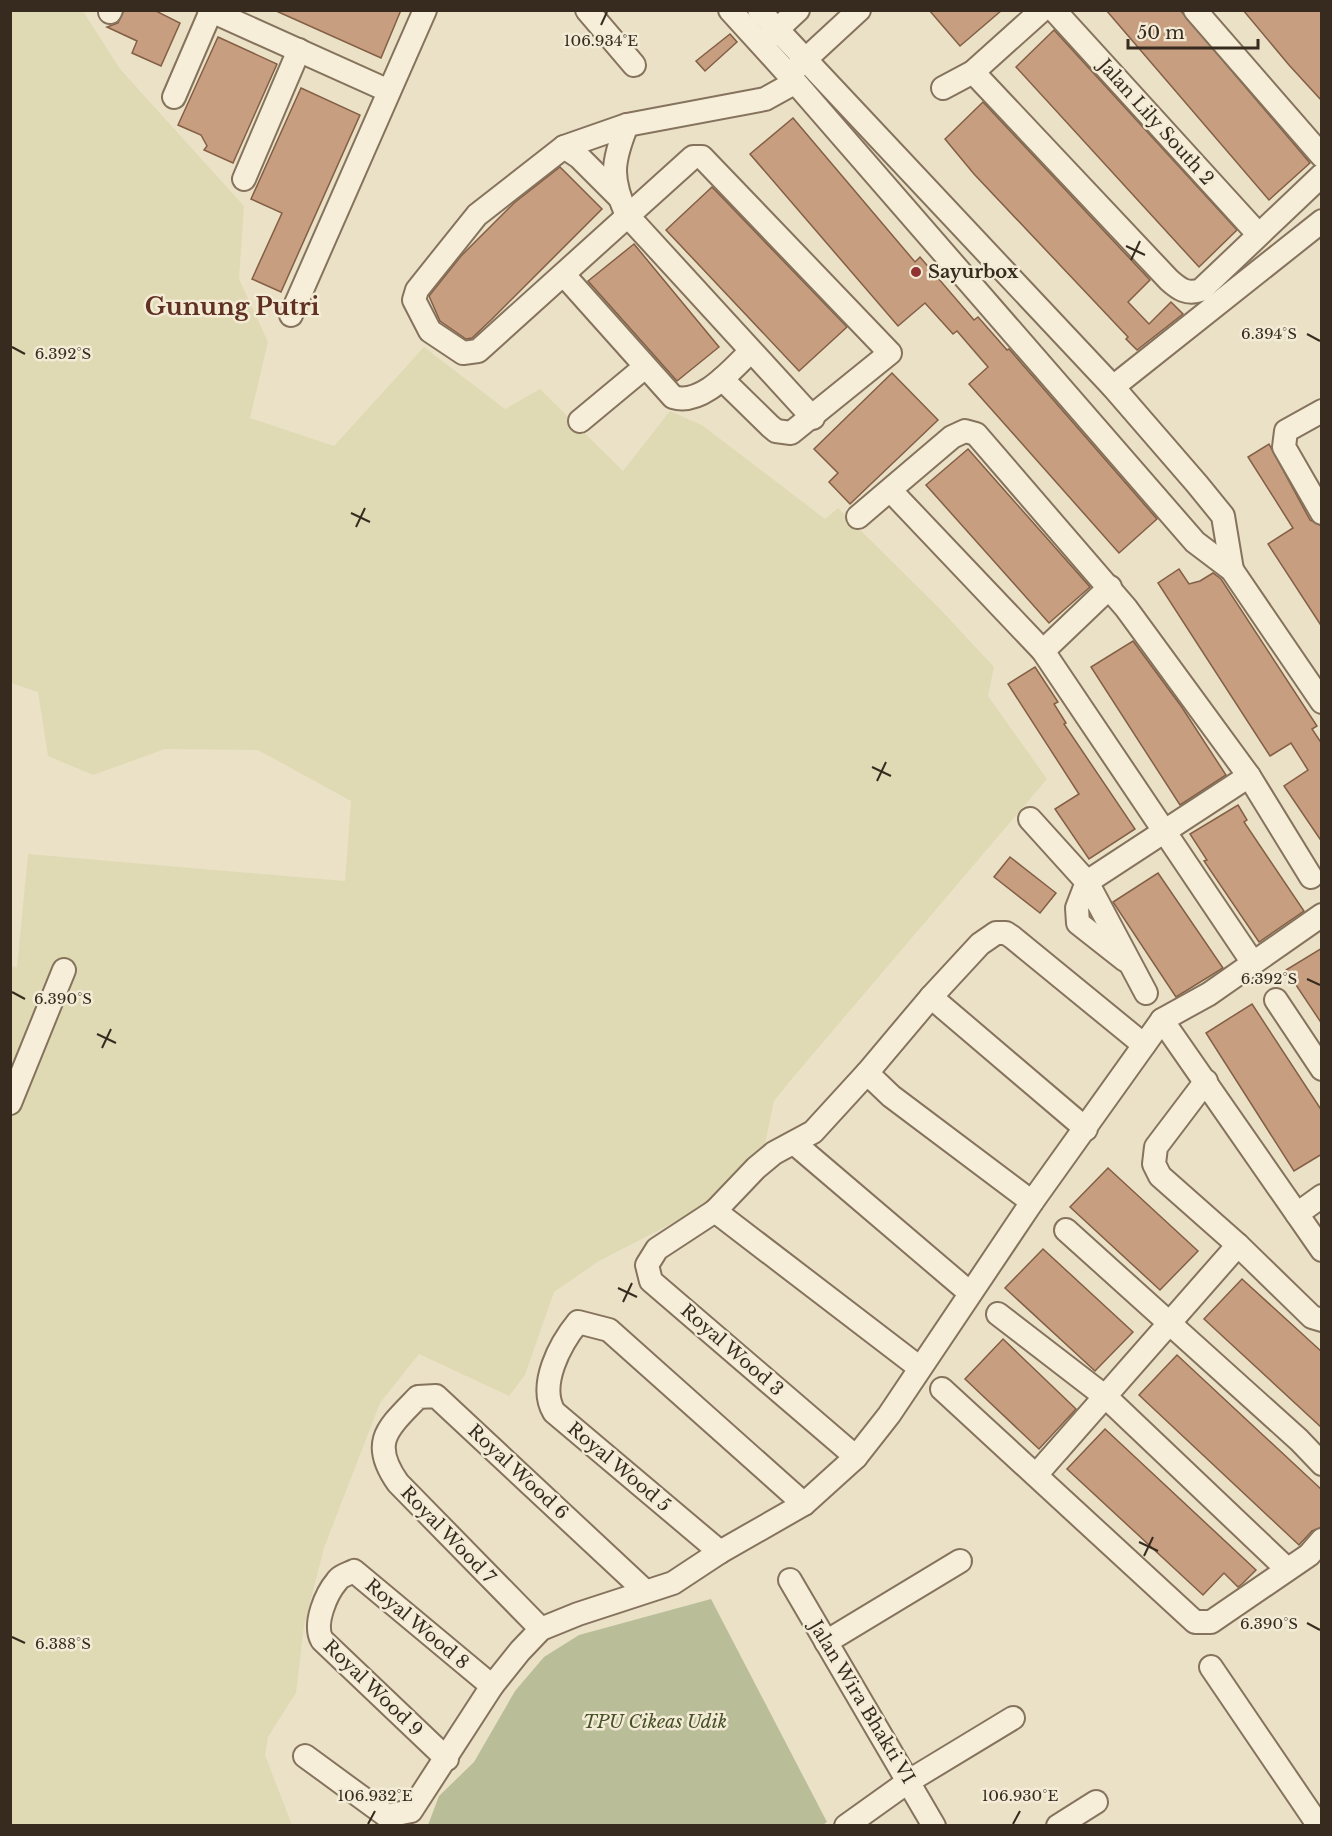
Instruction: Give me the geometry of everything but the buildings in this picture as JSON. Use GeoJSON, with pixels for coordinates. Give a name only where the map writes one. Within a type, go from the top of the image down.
{"type":"FeatureCollection","features":[{"type":"Feature","properties":{"kind":"street"},"geometry":{"type":"LineString","coordinates":[[291,315],[424,10]]}},
{"type":"Feature","properties":{"kind":"street"},"geometry":{"type":"LineString","coordinates":[[587,10],[634,65]]}},
{"type":"Feature","properties":{"kind":"street"},"geometry":{"type":"LineString","coordinates":[[730,10],[769,37]]}},
{"type":"Feature","properties":{"kind":"street"},"geometry":{"type":"LineString","coordinates":[[759,10],[769,37],[796,73],[1194,542],[1232,570],[1322,702]]}},
{"type":"Feature","properties":{"kind":"street"},"geometry":{"type":"LineString","coordinates":[[769,37],[798,10]]}},
{"type":"Feature","properties":{"kind":"street"},"geometry":{"type":"LineString","coordinates":[[722,379],[776,431],[791,433],[813,418],[890,353],[706,159],[693,157],[623,206],[564,275],[483,348],[463,353],[430,331],[414,300],[417,290],[477,215],[564,147],[627,125],[765,99],[796,73],[860,10]]}},
{"type":"Feature","properties":{"kind":"street"},"geometry":{"type":"LineString","coordinates":[[943,88],[973,72],[1042,10]]}},
{"type":"Feature","properties":{"kind":"street","name":"Jalan Lily South 2"},"geometry":{"type":"LineString","coordinates":[[1054,10],[1258,234]]}},
{"type":"Feature","properties":{"kind":"street"},"geometry":{"type":"LineString","coordinates":[[1194,10],[1322,156]]}},
{"type":"Feature","properties":{"kind":"street"},"geometry":{"type":"LineString","coordinates":[[174,98],[210,11],[389,91]]}},
{"type":"Feature","properties":{"kind":"street"},"geometry":{"type":"LineString","coordinates":[[244,179],[299,50]]}},
{"type":"Feature","properties":{"kind":"street"},"geometry":{"type":"LineString","coordinates":[[973,72],[1169,280],[1184,291],[1193,293],[1201,290],[1322,175]]}},
{"type":"Feature","properties":{"kind":"street"},"geometry":{"type":"LineString","coordinates":[[796,73],[1113,387],[1223,516],[1232,570]]}},
{"type":"Feature","properties":{"kind":"street"},"geometry":{"type":"LineString","coordinates":[[623,206],[614,183],[614,167],[616,151],[627,125]]}},
{"type":"Feature","properties":{"kind":"street"},"geometry":{"type":"LineString","coordinates":[[564,147],[579,157],[750,352],[813,418]]}},
{"type":"Feature","properties":{"kind":"street"},"geometry":{"type":"LineString","coordinates":[[1113,387],[1322,222]]}},
{"type":"Feature","properties":{"kind":"street"},"geometry":{"type":"LineString","coordinates":[[564,275],[670,395],[676,398],[693,398],[722,379],[750,352]]}},
{"type":"Feature","properties":{"kind":"street"},"geometry":{"type":"LineString","coordinates":[[580,421],[645,367]]}},
{"type":"Feature","properties":{"kind":"street"},"geometry":{"type":"LineString","coordinates":[[1322,411],[1286,431],[1283,438],[1284,447],[1322,513]]}},
{"type":"Feature","properties":{"kind":"street"},"geometry":{"type":"LineString","coordinates":[[858,517],[952,437],[965,430],[976,434],[1110,586],[1249,776],[1311,877]]}},
{"type":"Feature","properties":{"kind":"street"},"geometry":{"type":"LineString","coordinates":[[891,491],[1043,651],[1163,833],[1253,963]]}},
{"type":"Feature","properties":{"kind":"street"},"geometry":{"type":"LineString","coordinates":[[1043,651],[1110,586]]}},
{"type":"Feature","properties":{"kind":"street"},"geometry":{"type":"LineString","coordinates":[[1087,882],[1249,776]]}},
{"type":"Feature","properties":{"kind":"street"},"geometry":{"type":"LineString","coordinates":[[1030,819],[1087,882],[1146,993]]}},
{"type":"Feature","properties":{"kind":"street"},"geometry":{"type":"LineString","coordinates":[[305,1756],[387,1816],[411,1811],[447,1759],[492,1686],[541,1629],[645,1591],[674,1583],[720,1552],[804,1504],[856,1457],[889,1415],[1032,1202],[1162,1020],[1209,994],[1322,915]]}},
{"type":"Feature","properties":{"kind":"street"},"geometry":{"type":"LineString","coordinates":[[920,1368],[715,1211],[756,1168],[774,1153],[813,1132],[867,1073],[931,997],[991,935],[1006,933],[1144,1045]]}},
{"type":"Feature","properties":{"kind":"street"},"geometry":{"type":"LineString","coordinates":[[10,1103],[64,970]]}},
{"type":"Feature","properties":{"kind":"street"},"geometry":{"type":"LineString","coordinates":[[931,997],[1086,1129]]}},
{"type":"Feature","properties":{"kind":"street"},"geometry":{"type":"LineString","coordinates":[[1276,1000],[1322,1069]]}},
{"type":"Feature","properties":{"kind":"street"},"geometry":{"type":"LineString","coordinates":[[1162,1020],[1322,1250]]}},
{"type":"Feature","properties":{"kind":"street"},"geometry":{"type":"LineString","coordinates":[[867,1073],[891,1096],[1032,1202]]}},
{"type":"Feature","properties":{"kind":"street"},"geometry":{"type":"LineString","coordinates":[[1206,1081],[1156,1147],[1154,1164],[1160,1176],[1238,1245],[1312,1317],[1322,1320]]}},
{"type":"Feature","properties":{"kind":"street"},"geometry":{"type":"LineString","coordinates":[[794,1143],[970,1293]]}},
{"type":"Feature","properties":{"kind":"street"},"geometry":{"type":"LineString","coordinates":[[1297,1214],[1322,1196]]}},
{"type":"Feature","properties":{"kind":"street","name":"Royal Wood 3"},"geometry":{"type":"LineString","coordinates":[[715,1211],[657,1249],[649,1260],[646,1270],[651,1281],[856,1457]]}},
{"type":"Feature","properties":{"kind":"street"},"geometry":{"type":"LineString","coordinates":[[1066,1230],[1299,1440],[1322,1464]]}},
{"type":"Feature","properties":{"kind":"street"},"geometry":{"type":"LineString","coordinates":[[1036,1475],[1107,1398],[1238,1245]]}},
{"type":"Feature","properties":{"kind":"street"},"geometry":{"type":"LineString","coordinates":[[998,1314],[1107,1398],[1287,1569]]}},
{"type":"Feature","properties":{"kind":"street","name":"Royal Wood 5"},"geometry":{"type":"LineString","coordinates":[[720,1552],[554,1412],[546,1395],[562,1342],[578,1322],[609,1330],[804,1504]]}},
{"type":"Feature","properties":{"kind":"street"},"geometry":{"type":"LineString","coordinates":[[942,1389],[1195,1622],[1211,1622],[1309,1555],[1322,1540]]}},
{"type":"Feature","properties":{"kind":"street","name":"Royal Wood 6"},"geometry":{"type":"LineString","coordinates":[[388,1428],[418,1397],[436,1396],[645,1591]]}},
{"type":"Feature","properties":{"kind":"street","name":"Royal Wood 7"},"geometry":{"type":"LineString","coordinates":[[388,1428],[382,1448],[387,1468],[398,1483],[541,1629]]}},
{"type":"Feature","properties":{"kind":"street"},"geometry":{"type":"LineString","coordinates":[[826,1642],[960,1561]]}},
{"type":"Feature","properties":{"kind":"street","name":"Royal Wood 8"},"geometry":{"type":"LineString","coordinates":[[322,1608],[338,1579],[354,1571],[492,1686]]}},
{"type":"Feature","properties":{"kind":"street","name":"Jalan Wira Bhakti VI"},"geometry":{"type":"LineString","coordinates":[[790,1580],[934,1826]]}},
{"type":"Feature","properties":{"kind":"street","name":"Royal Wood 9"},"geometry":{"type":"LineString","coordinates":[[322,1608],[318,1634],[322,1640],[447,1759]]}},
{"type":"Feature","properties":{"kind":"street"},"geometry":{"type":"LineString","coordinates":[[1212,1667],[1319,1826]]}},
{"type":"Feature","properties":{"kind":"street"},"geometry":{"type":"LineString","coordinates":[[846,1826],[909,1781],[1013,1718]]}},
{"type":"Feature","properties":{"kind":"street"},"geometry":{"type":"LineString","coordinates":[[1058,1826],[1095,1802]]}},
{"type":"Feature","properties":{"kind":"shaded area"},"geometry":{"type":"Polygon","coordinates":[[[11,11],[83,11],[120,69],[244,206],[239,279],[268,342],[250,418],[334,446],[424,347],[505,409],[540,389],[623,471],[670,411],[702,425],[825,519],[838,508],[941,610],[994,667],[988,696],[1047,779],[774,1101],[765,1144],[706,1206],[599,1261],[554,1292],[525,1375],[509,1396],[419,1354],[380,1403],[324,1548],[304,1626],[296,1693],[268,1737],[265,1755],[292,1825],[11,1825],[11,966],[17,967],[28,854],[345,881],[351,801],[258,750],[165,749],[93,775],[48,756],[38,692],[11,683],[11,11]]]}},
{"type":"Feature","properties":{"kind":"green space","name":"TPU Cikeas Udik"},"geometry":{"type":"Polygon","coordinates":[[[711,1599],[827,1822],[821,1826],[428,1825],[439,1796],[474,1762],[515,1691],[544,1657],[579,1635],[711,1599]]]}},
{"type":"Feature","properties":{"kind":"place","name":"Sayurbox"},"geometry":{"type":"Point","coordinates":[916,272]}},
{"type":"Feature","properties":{"kind":"district","name":"Gunung Putri"},"geometry":{"type":"Point","coordinates":[232,306]}}]}
